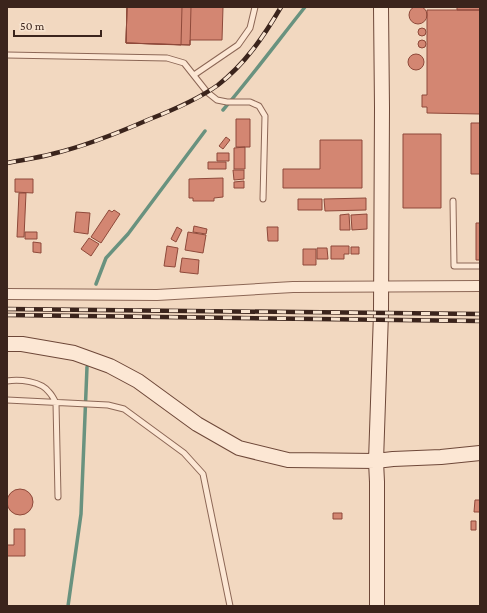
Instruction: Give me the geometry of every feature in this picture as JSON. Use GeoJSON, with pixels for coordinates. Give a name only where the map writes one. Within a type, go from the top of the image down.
{"type":"FeatureCollection","features":[{"type":"Feature","properties":{"kind":"street"},"geometry":{"type":"LineString","coordinates":[[377,606],[376,461],[381,287],[381,7]]}},
{"type":"Feature","properties":{"kind":"street"},"geometry":{"type":"LineString","coordinates":[[7,294],[157,295],[293,288],[480,286]]}},
{"type":"Feature","properties":{"kind":"street"},"geometry":{"type":"LineString","coordinates":[[7,344],[22,344],[74,353],[110,366],[138,381],[197,424],[239,448],[288,460],[376,461],[393,459],[441,458],[480,452]]}},
{"type":"Feature","properties":{"kind":"lane"},"geometry":{"type":"LineString","coordinates":[[194,76],[238,44],[250,28],[255,7]]}},
{"type":"Feature","properties":{"kind":"lane"},"geometry":{"type":"LineString","coordinates":[[7,55],[167,58],[184,63],[207,92],[217,100],[227,102],[250,102],[259,106],[265,116],[263,199]]}},
{"type":"Feature","properties":{"kind":"lane"},"geometry":{"type":"LineString","coordinates":[[453,201],[454,266],[480,266]]}},
{"type":"Feature","properties":{"kind":"lane"},"geometry":{"type":"LineString","coordinates":[[7,381],[31,381],[48,390],[56,403],[58,497]]}},
{"type":"Feature","properties":{"kind":"lane"},"geometry":{"type":"LineString","coordinates":[[7,400],[108,405],[124,409],[184,453],[203,474],[230,606]]}},
{"type":"Feature","properties":{"kind":"building"},"geometry":{"type":"Polygon","coordinates":[[[418,6],[424,9],[427,15],[424,21],[418,24],[412,21],[409,15],[412,9],[418,6]]]}},
{"type":"Feature","properties":{"kind":"building"},"geometry":{"type":"Polygon","coordinates":[[[127,7],[223,7],[222,40],[190,40],[190,45],[126,43],[127,7]]]}},
{"type":"Feature","properties":{"kind":"building"},"geometry":{"type":"Polygon","coordinates":[[[127,7],[191,7],[190,45],[126,43],[127,7]]]}},
{"type":"Feature","properties":{"kind":"building"},"geometry":{"type":"Polygon","coordinates":[[[127,7],[182,7],[181,45],[126,43],[127,7]]]}},
{"type":"Feature","properties":{"kind":"building"},"geometry":{"type":"Polygon","coordinates":[[[457,7],[480,7],[480,10],[457,10],[457,7]]]}},
{"type":"Feature","properties":{"kind":"building"},"geometry":{"type":"Polygon","coordinates":[[[427,10],[480,10],[480,114],[427,113],[427,107],[422,107],[422,95],[427,95],[427,10]]]}},
{"type":"Feature","properties":{"kind":"building"},"geometry":{"type":"Polygon","coordinates":[[[420,28],[424,28],[426,32],[424,36],[420,36],[418,34],[418,30],[420,28]]]}},
{"type":"Feature","properties":{"kind":"building"},"geometry":{"type":"Polygon","coordinates":[[[422,40],[425,41],[425,47],[422,48],[419,47],[418,44],[419,41],[422,40]]]}},
{"type":"Feature","properties":{"kind":"building"},"geometry":{"type":"Polygon","coordinates":[[[416,54],[423,59],[424,62],[419,69],[416,70],[409,65],[408,62],[413,55],[416,54]]]}},
{"type":"Feature","properties":{"kind":"building"},"geometry":{"type":"Polygon","coordinates":[[[236,119],[250,119],[250,147],[236,147],[236,119]]]}},
{"type":"Feature","properties":{"kind":"building"},"geometry":{"type":"Polygon","coordinates":[[[471,123],[480,123],[480,174],[471,174],[471,123]]]}},
{"type":"Feature","properties":{"kind":"building"},"geometry":{"type":"Polygon","coordinates":[[[403,134],[441,134],[441,208],[403,208],[403,134]]]}},
{"type":"Feature","properties":{"kind":"building"},"geometry":{"type":"Polygon","coordinates":[[[226,137],[230,140],[223,149],[219,146],[226,137]]]}},
{"type":"Feature","properties":{"kind":"building"},"geometry":{"type":"Polygon","coordinates":[[[320,140],[362,140],[362,188],[283,188],[283,169],[320,169],[320,140]]]}},
{"type":"Feature","properties":{"kind":"building"},"geometry":{"type":"Polygon","coordinates":[[[245,147],[245,169],[234,169],[234,148],[245,147]]]}},
{"type":"Feature","properties":{"kind":"building"},"geometry":{"type":"Polygon","coordinates":[[[217,153],[229,153],[229,161],[217,161],[217,153]]]}},
{"type":"Feature","properties":{"kind":"building"},"geometry":{"type":"Polygon","coordinates":[[[208,162],[226,162],[226,169],[208,169],[208,162]]]}},
{"type":"Feature","properties":{"kind":"building"},"geometry":{"type":"Polygon","coordinates":[[[233,170],[244,170],[244,179],[234,180],[233,170]]]}},
{"type":"Feature","properties":{"kind":"building"},"geometry":{"type":"Polygon","coordinates":[[[223,178],[223,197],[214,198],[214,201],[193,201],[193,198],[189,198],[189,179],[223,178]]]}},
{"type":"Feature","properties":{"kind":"building"},"geometry":{"type":"Polygon","coordinates":[[[15,179],[33,179],[33,193],[15,192],[15,179]]]}},
{"type":"Feature","properties":{"kind":"building"},"geometry":{"type":"Polygon","coordinates":[[[244,181],[244,188],[234,188],[234,182],[244,181]]]}},
{"type":"Feature","properties":{"kind":"building"},"geometry":{"type":"Polygon","coordinates":[[[19,193],[26,193],[24,237],[17,237],[19,193]]]}},
{"type":"Feature","properties":{"kind":"building"},"geometry":{"type":"Polygon","coordinates":[[[366,198],[366,210],[325,211],[324,199],[366,198]]]}},
{"type":"Feature","properties":{"kind":"building"},"geometry":{"type":"Polygon","coordinates":[[[298,199],[322,199],[322,210],[298,210],[298,199]]]}},
{"type":"Feature","properties":{"kind":"building"},"geometry":{"type":"Polygon","coordinates":[[[109,210],[112,212],[114,210],[120,214],[101,243],[91,237],[109,210]]]}},
{"type":"Feature","properties":{"kind":"building"},"geometry":{"type":"Polygon","coordinates":[[[76,212],[90,213],[88,234],[74,232],[76,212]]]}},
{"type":"Feature","properties":{"kind":"building"},"geometry":{"type":"Polygon","coordinates":[[[349,214],[350,230],[340,230],[340,215],[349,214]]]}},
{"type":"Feature","properties":{"kind":"building"},"geometry":{"type":"Polygon","coordinates":[[[367,214],[367,229],[352,230],[351,215],[367,214]]]}},
{"type":"Feature","properties":{"kind":"building"},"geometry":{"type":"Polygon","coordinates":[[[476,223],[480,223],[480,260],[476,260],[476,223]]]}},
{"type":"Feature","properties":{"kind":"building"},"geometry":{"type":"Polygon","coordinates":[[[194,226],[207,229],[206,234],[193,232],[194,226]]]}},
{"type":"Feature","properties":{"kind":"building"},"geometry":{"type":"Polygon","coordinates":[[[177,227],[182,230],[176,242],[171,239],[177,227]]]}},
{"type":"Feature","properties":{"kind":"building"},"geometry":{"type":"Polygon","coordinates":[[[267,227],[278,227],[278,241],[268,241],[267,227]]]}},
{"type":"Feature","properties":{"kind":"building"},"geometry":{"type":"Polygon","coordinates":[[[25,232],[37,232],[37,239],[25,239],[25,232]]]}},
{"type":"Feature","properties":{"kind":"building"},"geometry":{"type":"Polygon","coordinates":[[[188,232],[206,235],[203,253],[185,250],[188,232]]]}},
{"type":"Feature","properties":{"kind":"building"},"geometry":{"type":"Polygon","coordinates":[[[89,238],[99,244],[91,256],[81,249],[89,238]]]}},
{"type":"Feature","properties":{"kind":"building"},"geometry":{"type":"Polygon","coordinates":[[[33,242],[41,243],[41,253],[33,252],[33,242]]]}},
{"type":"Feature","properties":{"kind":"building"},"geometry":{"type":"Polygon","coordinates":[[[167,246],[178,248],[175,267],[164,266],[167,246]]]}},
{"type":"Feature","properties":{"kind":"building"},"geometry":{"type":"Polygon","coordinates":[[[331,246],[349,246],[349,254],[344,254],[344,259],[331,259],[331,246]]]}},
{"type":"Feature","properties":{"kind":"building"},"geometry":{"type":"Polygon","coordinates":[[[351,247],[359,247],[359,254],[351,254],[351,247]]]}},
{"type":"Feature","properties":{"kind":"building"},"geometry":{"type":"Polygon","coordinates":[[[317,248],[327,248],[328,259],[317,259],[317,248]]]}},
{"type":"Feature","properties":{"kind":"building"},"geometry":{"type":"Polygon","coordinates":[[[303,249],[316,249],[316,265],[303,265],[303,249]]]}},
{"type":"Feature","properties":{"kind":"building"},"geometry":{"type":"Polygon","coordinates":[[[182,258],[199,260],[198,274],[180,272],[182,258]]]}},
{"type":"Feature","properties":{"kind":"building"},"geometry":{"type":"Polygon","coordinates":[[[20,489],[29,493],[33,502],[29,511],[20,515],[11,511],[7,502],[11,493],[20,489]]]}},
{"type":"Feature","properties":{"kind":"building"},"geometry":{"type":"Polygon","coordinates":[[[475,500],[480,500],[480,512],[474,512],[475,500]]]}},
{"type":"Feature","properties":{"kind":"building"},"geometry":{"type":"Polygon","coordinates":[[[333,513],[342,513],[342,519],[333,519],[333,513]]]}},
{"type":"Feature","properties":{"kind":"building"},"geometry":{"type":"Polygon","coordinates":[[[471,521],[476,521],[476,530],[471,530],[471,521]]]}},
{"type":"Feature","properties":{"kind":"building"},"geometry":{"type":"Polygon","coordinates":[[[14,529],[25,529],[25,556],[7,556],[7,545],[14,545],[14,529]]]}},
{"type":"Feature","properties":{"kind":"waterway"},"geometry":{"type":"LineString","coordinates":[[223,110],[305,7]]}},
{"type":"Feature","properties":{"kind":"waterway"},"geometry":{"type":"LineString","coordinates":[[96,284],[106,258],[128,234],[205,131]]}},
{"type":"Feature","properties":{"kind":"waterway"},"geometry":{"type":"LineString","coordinates":[[68,606],[81,514],[87,367]]}},
{"type":"Feature","properties":{"kind":"railway"},"geometry":{"type":"LineString","coordinates":[[7,163],[65,151],[90,143],[167,112],[202,95],[218,85],[237,68],[261,39],[281,7]]}},
{"type":"Feature","properties":{"kind":"railway"},"geometry":{"type":"LineString","coordinates":[[7,309],[480,314]]}},
{"type":"Feature","properties":{"kind":"railway"},"geometry":{"type":"LineString","coordinates":[[7,315],[480,321]]}}]}
